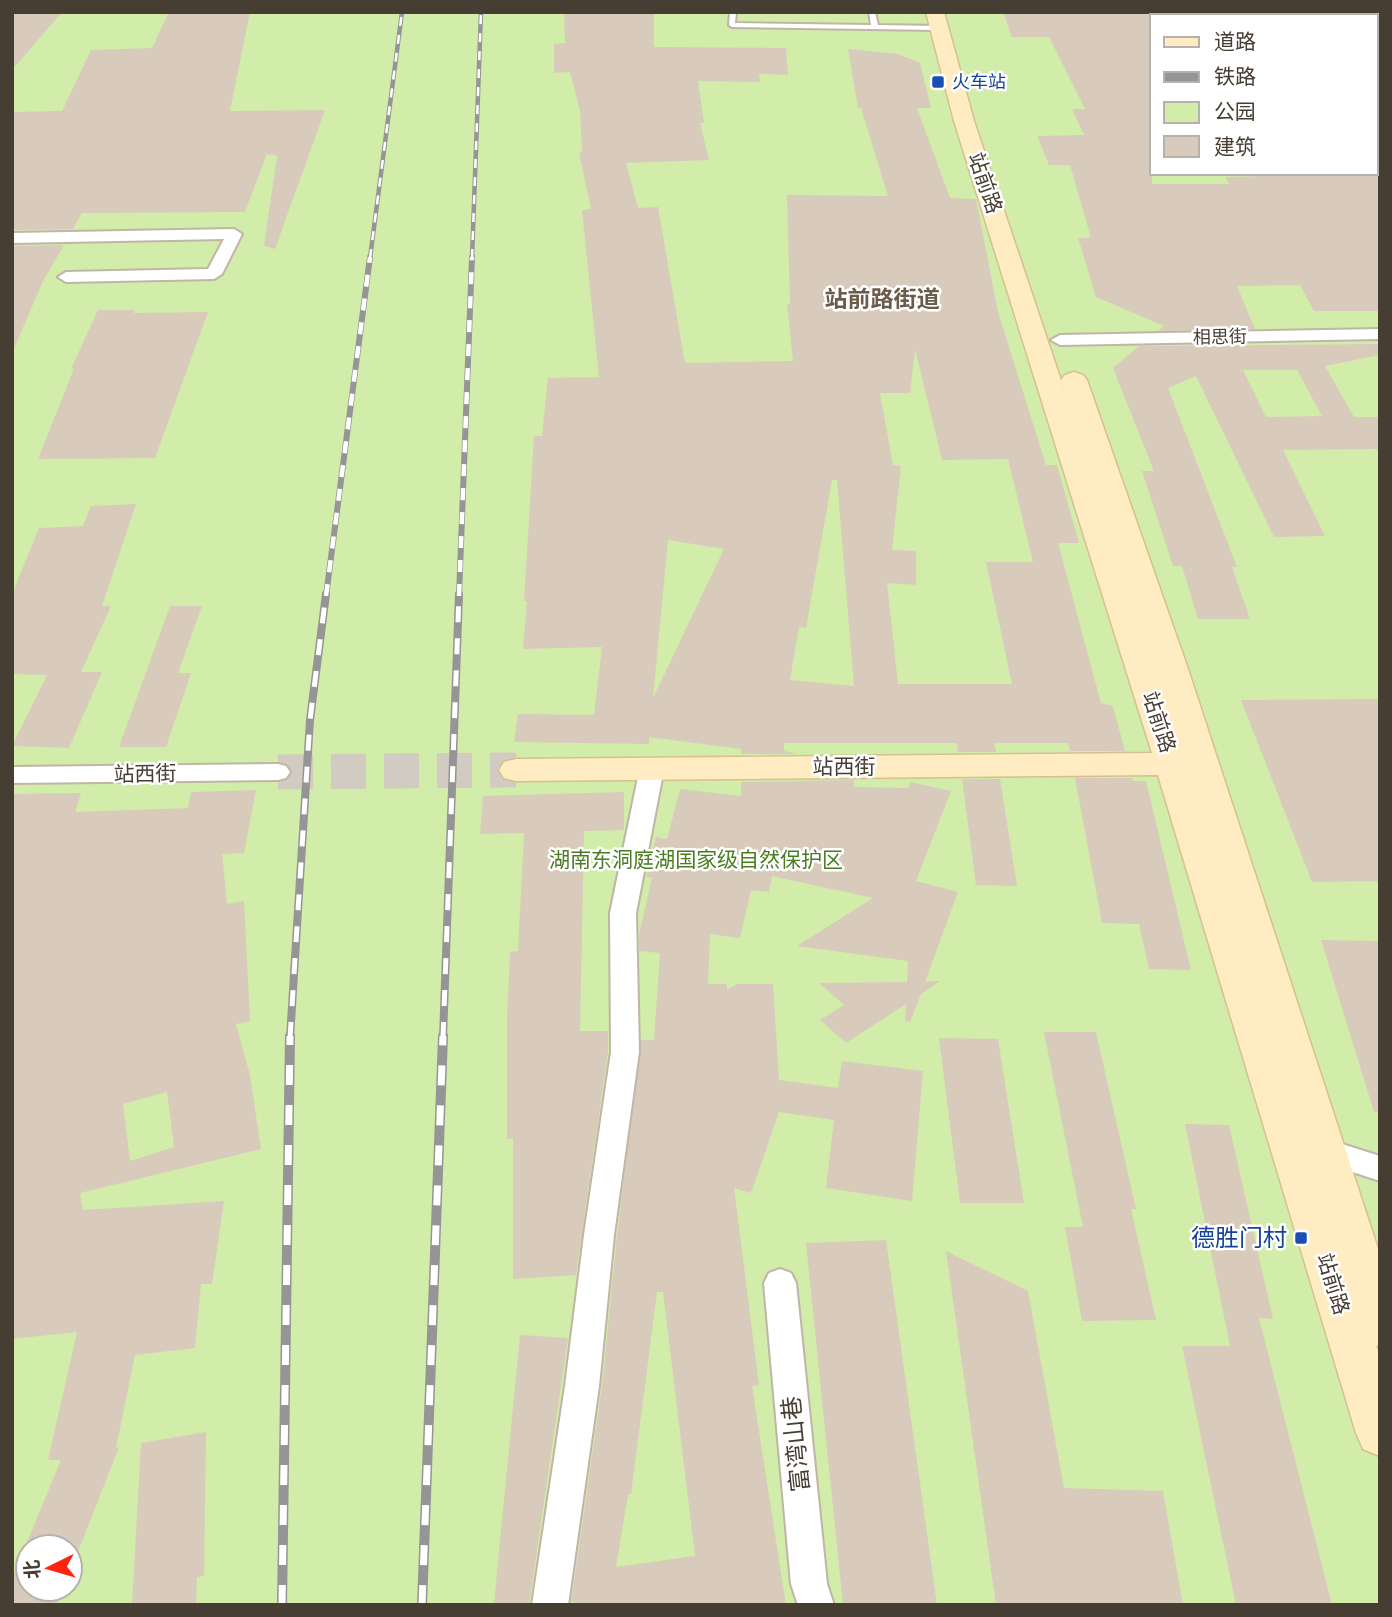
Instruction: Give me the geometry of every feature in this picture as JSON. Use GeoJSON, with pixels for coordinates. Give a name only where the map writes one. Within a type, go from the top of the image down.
{"type":"FeatureCollection","features":[{"type":"Feature","properties":{"kind":"main road","name":"站前路"},"geometry":{"type":"LineString","coordinates":[[943,18],[985,120],[1172,669],[1380,1326]]}},
{"type":"Feature","properties":{"kind":"main road","name":"站前路"},"geometry":{"type":"LineString","coordinates":[[943,18],[964,121],[1172,764],[1380,1433]]}},
{"type":"Feature","properties":{"kind":"main road","name":"站西街"},"geometry":{"type":"LineString","coordinates":[[516,769],[1172,764]]}},
{"type":"Feature","properties":{"kind":"street"},"geometry":{"type":"LineString","coordinates":[[12,238],[234,234],[214,274],[66,277]]}},
{"type":"Feature","properties":{"kind":"street","name":"相思街"},"geometry":{"type":"LineString","coordinates":[[1060,340],[1380,334]]}},
{"type":"Feature","properties":{"kind":"street"},"geometry":{"type":"LineString","coordinates":[[550,1605],[582,1386],[599,1235],[625,1052],[623,913],[652,768]]}},
{"type":"Feature","properties":{"kind":"street","name":"站西街"},"geometry":{"type":"LineString","coordinates":[[12,775],[278,772]]}},
{"type":"Feature","properties":{"kind":"street"},"geometry":{"type":"LineString","coordinates":[[1323,1150],[1380,1169]]}},
{"type":"Feature","properties":{"kind":"street","name":"富湾山巷"},"geometry":{"type":"LineString","coordinates":[[779,1283],[809,1584],[816,1605]]}},
{"type":"Feature","properties":{"kind":"lane"},"geometry":{"type":"LineString","coordinates":[[733,12],[733,25],[874,27],[943,18]]}},
{"type":"Feature","properties":{"kind":"lane"},"geometry":{"type":"LineString","coordinates":[[872,12],[874,27]]}},
{"type":"Feature","properties":{"kind":"green space","name":"湖南东洞庭湖国家级自然保护区"},"geometry":{"type":"Polygon","coordinates":[[[12,12],[1380,12],[1380,1605],[12,1605],[12,12]]]}},
{"type":"Feature","properties":{"kind":"building"},"geometry":{"type":"Polygon","coordinates":[[[12,12],[62,12],[12,70],[12,12]]]}},
{"type":"Feature","properties":{"kind":"building"},"geometry":{"type":"Polygon","coordinates":[[[169,12],[250,12],[230,111],[325,110],[275,249],[264,246],[277,156],[267,154],[245,212],[82,213],[73,229],[12,230],[12,112],[62,111],[91,50],[152,48],[169,12]]]}},
{"type":"Feature","properties":{"kind":"building"},"geometry":{"type":"Polygon","coordinates":[[[564,12],[654,12],[654,47],[786,48],[788,75],[759,74],[760,82],[698,81],[704,123],[700,123],[709,160],[626,163],[638,208],[658,207],[685,363],[793,361],[787,304],[790,304],[787,195],[888,196],[861,108],[858,108],[848,49],[898,54],[920,63],[931,108],[917,108],[950,198],[976,199],[998,312],[1046,465],[1057,465],[1079,543],[1058,543],[1101,703],[1113,706],[1125,751],[1070,751],[1068,743],[994,743],[996,752],[958,752],[957,743],[784,743],[784,751],[797,754],[741,754],[741,749],[649,737],[649,744],[514,742],[518,714],[594,715],[602,647],[523,649],[534,436],[542,436],[548,378],[599,377],[582,210],[591,209],[579,153],[582,152],[580,111],[570,72],[554,73],[554,44],[565,43],[564,12]],[[915,349],[910,393],[880,393],[893,465],[901,466],[892,550],[916,551],[916,585],[887,583],[898,684],[1012,684],[986,562],[1033,562],[1008,459],[942,460],[915,349]],[[832,480],[806,628],[799,627],[790,680],[854,686],[837,480],[832,480]],[[668,540],[653,698],[724,549],[668,540]]]}},
{"type":"Feature","properties":{"kind":"building"},"geometry":{"type":"Polygon","coordinates":[[[1003,12],[1152,12],[1152,184],[1229,184],[1225,177],[1380,173],[1380,311],[1314,311],[1300,285],[1237,286],[1255,329],[1158,331],[1164,326],[1096,297],[1078,238],[1091,238],[1070,165],[1049,165],[1037,136],[1084,135],[1072,109],[1085,109],[1049,37],[1012,37],[1003,12]]]}},
{"type":"Feature","properties":{"kind":"building"},"geometry":{"type":"Polygon","coordinates":[[[64,245],[43,281],[12,353],[12,246],[64,245]]]}},
{"type":"Feature","properties":{"kind":"building"},"geometry":{"type":"Polygon","coordinates":[[[98,310],[135,310],[134,313],[208,312],[155,458],[38,459],[74,369],[71,369],[98,310]]]}},
{"type":"Feature","properties":{"kind":"building"},"geometry":{"type":"Polygon","coordinates":[[[1379,344],[1380,355],[1325,366],[1354,417],[1380,417],[1380,449],[1283,450],[1325,536],[1274,537],[1196,376],[1168,388],[1237,567],[1232,567],[1250,619],[1198,619],[1182,566],[1173,566],[1142,471],[1154,471],[1113,368],[1139,346],[1379,344]],[[1243,370],[1266,417],[1322,416],[1297,370],[1243,370]]]}},
{"type":"Feature","properties":{"kind":"building"},"geometry":{"type":"Polygon","coordinates":[[[136,504],[102,606],[111,606],[81,672],[102,672],[69,748],[12,746],[47,675],[12,674],[12,594],[39,528],[83,526],[91,506],[136,504]]]}},
{"type":"Feature","properties":{"kind":"building"},"geometry":{"type":"Polygon","coordinates":[[[170,606],[202,606],[178,673],[191,673],[166,747],[119,747],[170,606]]]}},
{"type":"Feature","properties":{"kind":"building"},"geometry":{"type":"Polygon","coordinates":[[[1380,699],[1380,881],[1312,882],[1241,700],[1380,699]]]}},
{"type":"Feature","properties":{"kind":"building"},"geometry":{"type":"Polygon","coordinates":[[[1075,778],[1132,778],[1133,781],[1146,781],[1191,970],[1149,969],[1139,924],[1102,923],[1075,778]]]}},
{"type":"Feature","properties":{"kind":"building"},"geometry":{"type":"Polygon","coordinates":[[[962,779],[1000,779],[1017,886],[976,885],[962,779]]]}},
{"type":"Feature","properties":{"kind":"building"},"geometry":{"type":"Polygon","coordinates":[[[854,780],[854,787],[908,788],[911,782],[951,791],[916,881],[958,892],[925,982],[940,981],[921,994],[910,1022],[905,1021],[906,1004],[846,1043],[820,1020],[844,1005],[819,983],[907,982],[908,961],[797,946],[873,898],[772,876],[769,892],[751,890],[740,938],[710,934],[708,984],[727,984],[727,990],[737,984],[773,984],[779,1080],[838,1088],[842,1061],[923,1071],[912,1201],[826,1188],[834,1120],[779,1112],[751,1193],[734,1188],[759,1385],[752,1386],[786,1605],[590,1605],[571,1602],[602,1386],[641,1040],[654,1040],[660,953],[639,951],[639,935],[652,877],[646,877],[656,837],[667,839],[680,789],[741,796],[741,782],[854,780]],[[657,1292],[631,1494],[628,1494],[616,1567],[695,1556],[663,1292],[657,1292]]]}},
{"type":"Feature","properties":{"kind":"building"},"geometry":{"type":"Polygon","coordinates":[[[256,790],[244,853],[222,854],[227,904],[244,901],[250,1021],[236,1024],[250,1075],[261,1149],[80,1193],[83,1210],[224,1201],[212,1284],[201,1284],[195,1348],[135,1355],[116,1448],[119,1447],[84,1536],[84,1533],[31,1533],[61,1460],[48,1460],[77,1332],[12,1339],[12,794],[81,793],[75,812],[188,808],[191,792],[256,790]],[[167,1092],[123,1104],[130,1161],[174,1147],[167,1092]]]}},
{"type":"Feature","properties":{"kind":"building"},"geometry":{"type":"Polygon","coordinates":[[[624,792],[624,830],[584,831],[580,1031],[608,1031],[608,1052],[576,1275],[513,1279],[513,1139],[507,1139],[507,1015],[510,952],[518,951],[524,833],[480,834],[483,796],[624,792]]]}},
{"type":"Feature","properties":{"kind":"building"},"geometry":{"type":"Polygon","coordinates":[[[1321,940],[1380,941],[1380,1111],[1374,1112],[1321,940]]]}},
{"type":"Feature","properties":{"kind":"building"},"geometry":{"type":"Polygon","coordinates":[[[1044,1032],[1096,1032],[1136,1209],[1131,1209],[1156,1320],[1082,1321],[1065,1227],[1083,1227],[1044,1032]]]}},
{"type":"Feature","properties":{"kind":"building"},"geometry":{"type":"Polygon","coordinates":[[[939,1038],[998,1039],[1024,1203],[960,1203],[939,1038]]]}},
{"type":"Feature","properties":{"kind":"building"},"geometry":{"type":"Polygon","coordinates":[[[1185,1124],[1229,1125],[1273,1319],[1259,1318],[1332,1605],[1236,1605],[1182,1346],[1230,1346],[1185,1124]]]}},
{"type":"Feature","properties":{"kind":"building"},"geometry":{"type":"Polygon","coordinates":[[[886,1240],[937,1605],[843,1605],[806,1243],[886,1240]]]}},
{"type":"Feature","properties":{"kind":"building"},"geometry":{"type":"Polygon","coordinates":[[[946,1251],[1028,1291],[1064,1488],[1163,1491],[1183,1605],[996,1605],[946,1251]]]}},
{"type":"Feature","properties":{"kind":"building"},"geometry":{"type":"Polygon","coordinates":[[[520,1335],[568,1338],[529,1605],[508,1605],[494,1603],[520,1335]]]}},
{"type":"Feature","properties":{"kind":"building"},"geometry":{"type":"Polygon","coordinates":[[[206,1432],[204,1576],[197,1577],[196,1605],[132,1605],[141,1443],[206,1432]]]}},
{"type":"Feature","properties":{"kind":"building"},"geometry":{"type":"Polygon","coordinates":[[[14,1573],[14,1603],[58,1603],[57,1605],[12,1605],[14,1573]]]}},
{"type":"Feature","properties":{"kind":"tunnel"},"geometry":{"type":"LineString","coordinates":[[278,772],[516,770]]}},
{"type":"Feature","properties":{"kind":"railway"},"geometry":{"type":"LineString","coordinates":[[370,258],[402,12]]}},
{"type":"Feature","properties":{"kind":"railway"},"geometry":{"type":"LineString","coordinates":[[472,258],[481,12]]}},
{"type":"Feature","properties":{"kind":"railway"},"geometry":{"type":"LineString","coordinates":[[326,596],[370,257]]}},
{"type":"Feature","properties":{"kind":"railway"},"geometry":{"type":"LineString","coordinates":[[459,596],[472,257]]}},
{"type":"Feature","properties":{"kind":"railway"},"geometry":{"type":"LineString","coordinates":[[290,1038],[310,720],[326,594]]}},
{"type":"Feature","properties":{"kind":"railway"},"geometry":{"type":"LineString","coordinates":[[443,1038],[459,594]]}},
{"type":"Feature","properties":{"kind":"railway"},"geometry":{"type":"LineString","coordinates":[[282,1605],[290,1036]]}},
{"type":"Feature","properties":{"kind":"railway"},"geometry":{"type":"LineString","coordinates":[[422,1605],[443,1036]]}},
{"type":"Feature","properties":{"kind":"place","name":"火车站"},"geometry":{"type":"Point","coordinates":[938,82]}},
{"type":"Feature","properties":{"kind":"place","name":"德胜门村"},"geometry":{"type":"Point","coordinates":[1301,1238]}},
{"type":"Feature","properties":{"kind":"district","name":"站前路街道"},"geometry":{"type":"Point","coordinates":[882,299]}}]}
